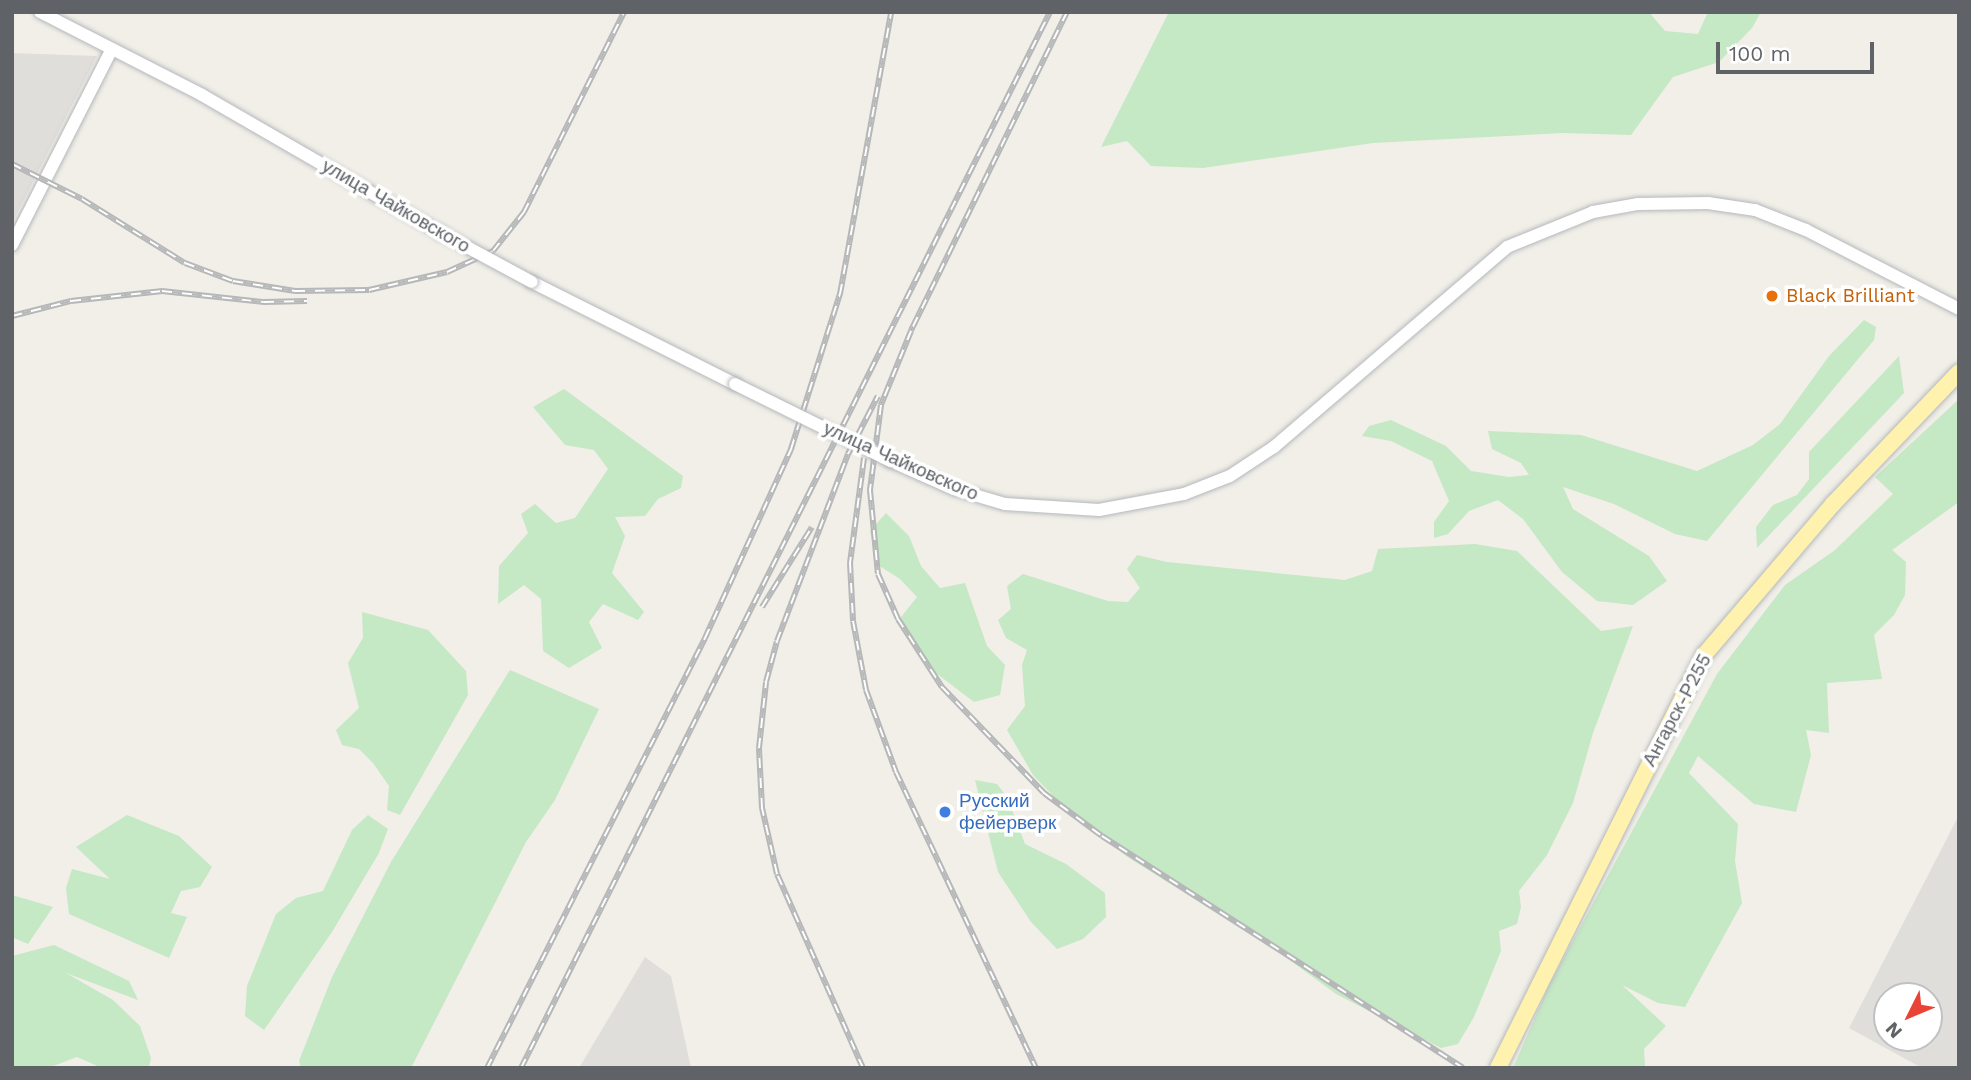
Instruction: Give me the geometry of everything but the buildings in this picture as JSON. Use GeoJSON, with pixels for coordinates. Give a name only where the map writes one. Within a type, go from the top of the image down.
{"type":"FeatureCollection","features":[{"type":"Feature","properties":{"kind":"main road","name":"Ангарск-Р255"},"geometry":{"type":"LineString","coordinates":[[1498,1068],[1704,655],[1833,504],[1959,372]]}},
{"type":"Feature","properties":{"kind":"street","name":"улица Чайковского"},"geometry":{"type":"LineString","coordinates":[[40,12],[202,95],[441,233],[532,282],[891,461],[954,489],[1005,504],[1099,510],[1184,494],[1230,476],[1274,447],[1507,247],[1567,221],[1638,204],[1708,203],[1755,210],[1806,230],[1959,309]]}},
{"type":"Feature","properties":{"kind":"street"},"geometry":{"type":"LineString","coordinates":[[12,245],[112,48]]}},
{"type":"Feature","properties":{"kind":"shaded area"},"geometry":{"type":"Polygon","coordinates":[[[12,53],[97,56],[12,223],[12,53]]]}},
{"type":"Feature","properties":{"kind":"shaded area"},"geometry":{"type":"Polygon","coordinates":[[[1959,815],[1959,1068],[1922,1068],[1893,1052],[1943,1052],[1943,982],[1873,982],[1873,1041],[1849,1028],[1959,815]]]}},
{"type":"Feature","properties":{"kind":"shaded area"},"geometry":{"type":"Polygon","coordinates":[[[645,957],[671,976],[691,1068],[579,1068],[645,957]]]}},
{"type":"Feature","properties":{"kind":"green space"},"geometry":{"type":"Polygon","coordinates":[[[1169,12],[1649,12],[1665,31],[1698,34],[1708,12],[1761,12],[1752,28],[1719,62],[1673,77],[1631,135],[1563,133],[1373,143],[1203,168],[1151,166],[1127,141],[1101,147],[1169,12]]]}},
{"type":"Feature","properties":{"kind":"green space"},"geometry":{"type":"Polygon","coordinates":[[[1864,320],[1876,327],[1874,340],[1707,541],[1675,534],[1614,504],[1563,487],[1573,509],[1649,556],[1667,581],[1633,605],[1597,601],[1562,572],[1523,519],[1498,500],[1469,511],[1448,534],[1434,538],[1434,522],[1449,501],[1432,461],[1391,441],[1362,436],[1369,426],[1391,420],[1446,446],[1471,471],[1509,477],[1529,475],[1521,463],[1492,449],[1488,431],[1581,435],[1697,471],[1753,445],[1780,424],[1829,356],[1864,320]]]}},
{"type":"Feature","properties":{"kind":"green space"},"geometry":{"type":"Polygon","coordinates":[[[1899,356],[1904,393],[1757,548],[1756,527],[1773,505],[1797,495],[1809,479],[1809,452],[1899,356]]]}},
{"type":"Feature","properties":{"kind":"green space"},"geometry":{"type":"Polygon","coordinates":[[[564,389],[683,476],[681,488],[658,499],[645,516],[615,517],[625,536],[612,573],[644,612],[638,620],[603,604],[589,622],[602,648],[569,668],[543,651],[541,599],[524,585],[498,604],[499,566],[528,533],[521,514],[535,504],[556,523],[575,518],[608,469],[594,450],[565,445],[533,407],[564,389]]]}},
{"type":"Feature","properties":{"kind":"green space"},"geometry":{"type":"Polygon","coordinates":[[[1959,399],[1959,502],[1892,550],[1906,562],[1905,595],[1894,615],[1874,635],[1882,679],[1827,683],[1829,733],[1806,730],[1811,755],[1796,812],[1754,804],[1698,756],[1689,773],[1738,824],[1735,861],[1742,903],[1685,1007],[1658,1003],[1622,985],[1666,1026],[1644,1049],[1645,1068],[1513,1068],[1550,983],[1717,674],[1785,585],[1835,550],[1893,494],[1875,477],[1959,399]]]}},
{"type":"Feature","properties":{"kind":"green space"},"geometry":{"type":"Polygon","coordinates":[[[886,513],[909,536],[921,566],[940,588],[965,583],[987,646],[1005,665],[1000,695],[974,702],[932,670],[898,621],[917,597],[900,579],[878,565],[870,531],[886,513]]]}},
{"type":"Feature","properties":{"kind":"green space"},"geometry":{"type":"Polygon","coordinates":[[[1475,544],[1517,551],[1601,631],[1633,626],[1593,733],[1573,803],[1547,855],[1519,891],[1521,907],[1517,924],[1499,931],[1501,951],[1474,1017],[1458,1044],[1441,1048],[1336,994],[1280,953],[1126,856],[1056,799],[1033,775],[1007,730],[1025,706],[1022,665],[1027,650],[1006,638],[998,620],[1011,609],[1007,586],[1023,574],[1108,601],[1128,602],[1140,588],[1127,569],[1137,555],[1167,562],[1345,580],[1372,571],[1378,549],[1475,544]]]}},
{"type":"Feature","properties":{"kind":"green space"},"geometry":{"type":"Polygon","coordinates":[[[362,612],[428,630],[466,671],[468,695],[400,815],[387,810],[389,786],[373,763],[359,749],[342,745],[336,730],[359,708],[348,663],[363,638],[362,612]]]}},
{"type":"Feature","properties":{"kind":"green space"},"geometry":{"type":"Polygon","coordinates":[[[510,670],[599,709],[555,800],[526,842],[411,1068],[301,1068],[299,1061],[332,977],[391,862],[510,670]]]}},
{"type":"Feature","properties":{"kind":"green space"},"geometry":{"type":"Polygon","coordinates":[[[975,780],[997,784],[1007,797],[1025,844],[1066,864],[1105,893],[1106,917],[1083,939],[1057,949],[1031,922],[998,872],[975,780]]]}},
{"type":"Feature","properties":{"kind":"green space"},"geometry":{"type":"Polygon","coordinates":[[[127,815],[179,836],[212,867],[200,887],[181,891],[171,913],[187,917],[169,958],[69,914],[66,888],[72,869],[110,879],[76,847],[127,815]]]}},
{"type":"Feature","properties":{"kind":"green space"},"geometry":{"type":"Polygon","coordinates":[[[368,815],[388,829],[379,853],[332,932],[264,1030],[245,1016],[247,986],[276,914],[296,898],[323,891],[352,830],[368,815]]]}},
{"type":"Feature","properties":{"kind":"green space"},"geometry":{"type":"Polygon","coordinates":[[[12,895],[53,907],[28,944],[12,937],[12,895]]]}},
{"type":"Feature","properties":{"kind":"green space"},"geometry":{"type":"Polygon","coordinates":[[[54,945],[129,981],[138,1000],[66,973],[113,1000],[140,1026],[151,1058],[149,1068],[102,1068],[77,1057],[48,1068],[12,1068],[12,956],[54,945]]]}},
{"type":"Feature","properties":{"kind":"railway"},"geometry":{"type":"LineString","coordinates":[[12,164],[82,199],[185,263],[233,281],[295,291],[369,290],[447,272],[493,251],[524,212],[624,12]]}},
{"type":"Feature","properties":{"kind":"railway"},"geometry":{"type":"LineString","coordinates":[[487,1068],[705,638],[791,449],[840,294],[891,12]]}},
{"type":"Feature","properties":{"kind":"railway"},"geometry":{"type":"LineString","coordinates":[[521,1068],[1050,12]]}},
{"type":"Feature","properties":{"kind":"railway"},"geometry":{"type":"LineString","coordinates":[[1067,12],[911,331],[881,405],[870,490],[878,574],[898,619],[942,687],[1044,793],[1102,836],[1463,1068]]}},
{"type":"Feature","properties":{"kind":"railway"},"geometry":{"type":"LineString","coordinates":[[12,316],[71,301],[162,291],[264,302],[307,301]]}},
{"type":"Feature","properties":{"kind":"railway"},"geometry":{"type":"LineString","coordinates":[[863,1068],[777,874],[762,808],[759,748],[766,682],[777,641],[848,454],[878,396]]}},
{"type":"Feature","properties":{"kind":"railway"},"geometry":{"type":"LineString","coordinates":[[864,458],[850,563],[853,621],[866,690],[896,772],[1036,1068]]}},
{"type":"Feature","properties":{"kind":"railway"},"geometry":{"type":"LineString","coordinates":[[762,607],[812,527]]}},
{"type":"Feature","properties":{"kind":"place","name":"Black Brilliant"},"geometry":{"type":"Point","coordinates":[1772,296]}},
{"type":"Feature","properties":{"kind":"place","name":"Русский фейерверк"},"geometry":{"type":"Point","coordinates":[945,812]}}]}
